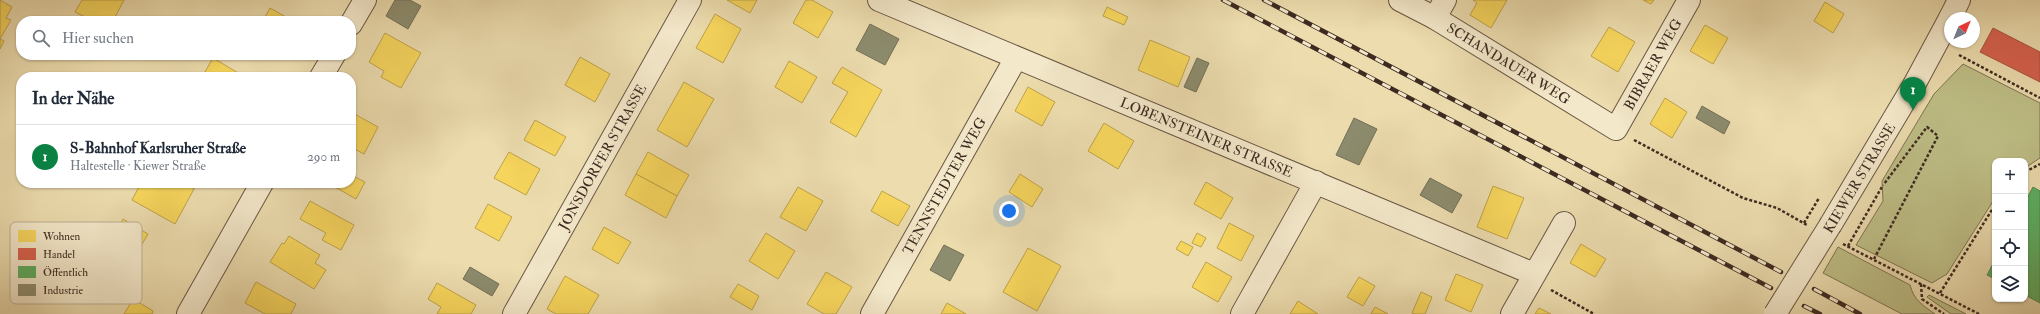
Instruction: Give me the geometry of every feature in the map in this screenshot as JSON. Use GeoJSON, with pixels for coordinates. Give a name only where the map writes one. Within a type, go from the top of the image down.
{"type":"FeatureCollection","features":[{"type":"Feature","properties":{"kind":"street"},"geometry":{"type":"LineString","coordinates":[[356,16],[365,0]]}},
{"type":"Feature","properties":{"kind":"street","name":"JONSDORFER STRASSE"},"geometry":{"type":"LineString","coordinates":[[514,314],[690,0]]}},
{"type":"Feature","properties":{"kind":"street","name":"LOBENSTEINER STRASSE"},"geometry":{"type":"LineString","coordinates":[[879,0],[1316,182],[1533,276]]}},
{"type":"Feature","properties":{"kind":"street","name":"SCHANDAUER WEG"},"geometry":{"type":"LineString","coordinates":[[1400,0],[1440,9],[1616,129]]}},
{"type":"Feature","properties":{"kind":"street","name":"BIBRAER WEG"},"geometry":{"type":"LineString","coordinates":[[1616,129],[1688,0]]}},
{"type":"Feature","properties":{"kind":"street","name":"KIEWER STRASSE"},"geometry":{"type":"LineString","coordinates":[[1953,12],[1959,0]]}},
{"type":"Feature","properties":{"kind":"street","name":"KIEWER STRASSE"},"geometry":{"type":"LineString","coordinates":[[1775,314],[1914,85],[1944,29]]}},
{"type":"Feature","properties":{"kind":"street","name":"TENNSTEDTER WEG"},"geometry":{"type":"LineString","coordinates":[[872,314],[1016,58]]}},
{"type":"Feature","properties":{"kind":"street"},"geometry":{"type":"LineString","coordinates":[[324,72],[331,60]]}},
{"type":"Feature","properties":{"kind":"street"},"geometry":{"type":"LineString","coordinates":[[1242,314],[1316,182]]}},
{"type":"Feature","properties":{"kind":"street"},"geometry":{"type":"LineString","coordinates":[[188,314],[259,188]]}},
{"type":"Feature","properties":{"kind":"street"},"geometry":{"type":"LineString","coordinates":[[1512,314],[1564,223]]}},
{"type":"Feature","properties":{"kind":"path"},"geometry":{"type":"LineString","coordinates":[[1959,56],[2040,98]]}},
{"type":"Feature","properties":{"kind":"path"},"geometry":{"type":"LineString","coordinates":[[1848,246],[1884,184],[1927,127],[1938,136],[1874,260]]}},
{"type":"Feature","properties":{"kind":"path"},"geometry":{"type":"LineString","coordinates":[[1616,129],[1743,198],[1777,208],[1809,226]]}},
{"type":"Feature","properties":{"kind":"path"},"geometry":{"type":"LineString","coordinates":[[2028,170],[2040,164]]}},
{"type":"Feature","properties":{"kind":"path"},"geometry":{"type":"LineString","coordinates":[[1940,293],[1992,210]]}},
{"type":"Feature","properties":{"kind":"path"},"geometry":{"type":"LineString","coordinates":[[1804,223],[1810,213]]}},
{"type":"Feature","properties":{"kind":"path"},"geometry":{"type":"LineString","coordinates":[[1841,243],[1979,314]]}},
{"type":"Feature","properties":{"kind":"path"},"geometry":{"type":"LineString","coordinates":[[1533,276],[1594,314]]}},
{"type":"Feature","properties":{"kind":"path"},"geometry":{"type":"LineString","coordinates":[[1921,284],[1922,299],[1944,314]]}},
{"type":"Feature","properties":{"kind":"green space"},"geometry":{"type":"Polygon","coordinates":[[[1963,64],[2040,103],[2040,158],[2028,166],[2028,158],[1992,158],[1992,203],[1947,274],[1932,283],[1856,245],[1883,201],[1882,181],[1934,94],[1963,64]]]}},
{"type":"Feature","properties":{"kind":"green space"},"geometry":{"type":"Polygon","coordinates":[[[1838,247],[1910,285],[1919,302],[1935,314],[1902,314],[1823,273],[1838,247]]]}},
{"type":"Feature","properties":{"kind":"green space"},"geometry":{"type":"Polygon","coordinates":[[[1929,295],[1966,314],[1951,314],[1927,297],[1929,295]]]}},
{"type":"Feature","properties":{"kind":"building: Wohnen"},"geometry":{"type":"Polygon","coordinates":[[[0,0],[12,7],[6,18],[11,20],[0,39],[0,0]]]}},
{"type":"Feature","properties":{"kind":"building: Wohnen"},"geometry":{"type":"Polygon","coordinates":[[[82,0],[124,0],[116,16],[83,16],[75,12],[82,0]]]}},
{"type":"Feature","properties":{"kind":"building: Wohnen"},"geometry":{"type":"Polygon","coordinates":[[[727,0],[757,0],[750,13],[727,0]]]}},
{"type":"Feature","properties":{"kind":"building: Wohnen"},"geometry":{"type":"Polygon","coordinates":[[[806,0],[812,0],[833,12],[818,38],[793,23],[806,0]]]}},
{"type":"Feature","properties":{"kind":"building: Wohnen"},"geometry":{"type":"Polygon","coordinates":[[[1473,0],[1507,0],[1491,28],[1470,15],[1477,3],[1473,0]]]}},
{"type":"Feature","properties":{"kind":"building: Wohnen"},"geometry":{"type":"Polygon","coordinates":[[[1643,0],[1654,0],[1651,4],[1643,0]]]}},
{"type":"Feature","properties":{"kind":"building: Wohnen"},"geometry":{"type":"Polygon","coordinates":[[[1825,2],[1844,14],[1833,33],[1814,21],[1825,2]]]}},
{"type":"Feature","properties":{"kind":"building: Wohnen"},"geometry":{"type":"Polygon","coordinates":[[[1107,7],[1128,17],[1124,25],[1103,16],[1107,7]]]}},
{"type":"Feature","properties":{"kind":"building: Wohnen"},"geometry":{"type":"Polygon","coordinates":[[[270,8],[284,16],[266,16],[270,8]]]}},
{"type":"Feature","properties":{"kind":"building: Wohnen"},"geometry":{"type":"Polygon","coordinates":[[[715,14],[741,29],[723,63],[696,48],[715,14]]]}},
{"type":"Feature","properties":{"kind":"building: Wohnen"},"geometry":{"type":"Polygon","coordinates":[[[1705,25],[1728,38],[1713,64],[1690,51],[1705,25]]]}},
{"type":"Feature","properties":{"kind":"building: Wohnen"},"geometry":{"type":"Polygon","coordinates":[[[1609,27],[1635,42],[1618,72],[1591,56],[1609,27]]]}},
{"type":"Feature","properties":{"kind":"building: Wohnen"},"geometry":{"type":"Polygon","coordinates":[[[385,33],[421,53],[401,88],[381,77],[384,71],[369,62],[385,33]]]}},
{"type":"Feature","properties":{"kind":"building: Wohnen"},"geometry":{"type":"Polygon","coordinates":[[[0,39],[4,41],[0,49],[0,39]]]}},
{"type":"Feature","properties":{"kind":"building: Wohnen"},"geometry":{"type":"Polygon","coordinates":[[[1150,40],[1190,57],[1178,87],[1138,70],[1150,40]]]}},
{"type":"Feature","properties":{"kind":"building: Wohnen"},"geometry":{"type":"Polygon","coordinates":[[[580,57],[610,74],[595,102],[565,85],[580,57]]]}},
{"type":"Feature","properties":{"kind":"building: Wohnen"},"geometry":{"type":"Polygon","coordinates":[[[212,60],[216,60],[237,72],[205,72],[212,60]]]}},
{"type":"Feature","properties":{"kind":"building: Wohnen"},"geometry":{"type":"Polygon","coordinates":[[[789,61],[817,77],[802,103],[775,87],[789,61]]]}},
{"type":"Feature","properties":{"kind":"building: Wohnen"},"geometry":{"type":"Polygon","coordinates":[[[842,67],[882,90],[856,137],[830,122],[848,92],[832,83],[842,67]]]}},
{"type":"Feature","properties":{"kind":"building: Wohnen"},"geometry":{"type":"Polygon","coordinates":[[[684,82],[714,99],[687,147],[657,130],[684,82]]]}},
{"type":"Feature","properties":{"kind":"building: Wohnen"},"geometry":{"type":"Polygon","coordinates":[[[1028,87],[1055,102],[1042,126],[1015,111],[1028,87]]]}},
{"type":"Feature","properties":{"kind":"building: Wohnen"},"geometry":{"type":"Polygon","coordinates":[[[1665,98],[1687,112],[1672,138],[1650,124],[1665,98]]]}},
{"type":"Feature","properties":{"kind":"building: Wohnen"},"geometry":{"type":"Polygon","coordinates":[[[356,115],[378,127],[364,154],[356,150],[356,115]]]}},
{"type":"Feature","properties":{"kind":"building: Wohnen"},"geometry":{"type":"Polygon","coordinates":[[[535,120],[566,137],[555,156],[524,140],[535,120]]]}},
{"type":"Feature","properties":{"kind":"building: Wohnen"},"geometry":{"type":"Polygon","coordinates":[[[1104,123],[1134,141],[1118,169],[1088,151],[1104,123]]]}},
{"type":"Feature","properties":{"kind":"building: Wohnen"},"geometry":{"type":"Polygon","coordinates":[[[509,152],[540,169],[526,195],[494,178],[509,152]]]}},
{"type":"Feature","properties":{"kind":"building: Wohnen"},"geometry":{"type":"Polygon","coordinates":[[[648,152],[689,175],[677,196],[636,174],[648,152]]]}},
{"type":"Feature","properties":{"kind":"building: Wohnen"},"geometry":{"type":"Polygon","coordinates":[[[636,174],[677,196],[666,218],[625,195],[636,174]]]}},
{"type":"Feature","properties":{"kind":"building: Wohnen"},"geometry":{"type":"Polygon","coordinates":[[[1020,174],[1043,189],[1032,207],[1009,192],[1020,174]]]}},
{"type":"Feature","properties":{"kind":"building: Wohnen"},"geometry":{"type":"Polygon","coordinates":[[[356,178],[365,182],[356,199],[337,188],[356,188],[356,178]]]}},
{"type":"Feature","properties":{"kind":"building: Wohnen"},"geometry":{"type":"Polygon","coordinates":[[[1206,182],[1233,198],[1221,219],[1194,204],[1206,182]]]}},
{"type":"Feature","properties":{"kind":"building: Wohnen"},"geometry":{"type":"Polygon","coordinates":[[[1493,186],[1524,198],[1507,239],[1477,227],[1493,186]]]}},
{"type":"Feature","properties":{"kind":"building: Wohnen"},"geometry":{"type":"Polygon","coordinates":[[[798,187],[823,201],[806,231],[780,217],[798,187]]]}},
{"type":"Feature","properties":{"kind":"building: Wohnen"},"geometry":{"type":"Polygon","coordinates":[[[138,188],[194,189],[175,224],[132,200],[138,188]]]}},
{"type":"Feature","properties":{"kind":"building: Wohnen"},"geometry":{"type":"Polygon","coordinates":[[[882,191],[910,206],[898,226],[871,211],[882,191]]]}},
{"type":"Feature","properties":{"kind":"building: Wohnen"},"geometry":{"type":"Polygon","coordinates":[[[310,201],[354,225],[341,250],[322,240],[326,233],[300,219],[310,201]]]}},
{"type":"Feature","properties":{"kind":"building: Wohnen"},"geometry":{"type":"Polygon","coordinates":[[[488,204],[512,217],[499,241],[475,228],[488,204]]]}},
{"type":"Feature","properties":{"kind":"building: Wohnen"},"geometry":{"type":"Polygon","coordinates":[[[123,219],[128,222],[121,222],[123,219]]]}},
{"type":"Feature","properties":{"kind":"building: Wohnen"},"geometry":{"type":"Polygon","coordinates":[[[1229,223],[1254,236],[1241,261],[1217,248],[1229,223]]]}},
{"type":"Feature","properties":{"kind":"building: Wohnen"},"geometry":{"type":"Polygon","coordinates":[[[604,227],[631,242],[618,264],[592,249],[604,227]]]}},
{"type":"Feature","properties":{"kind":"building: Wohnen"},"geometry":{"type":"Polygon","coordinates":[[[142,230],[148,234],[142,244],[142,230]]]}},
{"type":"Feature","properties":{"kind":"building: Wohnen"},"geometry":{"type":"Polygon","coordinates":[[[766,233],[795,251],[778,279],[749,261],[766,233]]]}},
{"type":"Feature","properties":{"kind":"building: Wohnen"},"geometry":{"type":"Polygon","coordinates":[[[1197,233],[1206,238],[1201,247],[1192,243],[1197,233]]]}},
{"type":"Feature","properties":{"kind":"building: Wohnen"},"geometry":{"type":"Polygon","coordinates":[[[289,236],[320,255],[315,263],[326,270],[314,289],[270,262],[282,243],[284,244],[289,236]]]}},
{"type":"Feature","properties":{"kind":"building: Wohnen"},"geometry":{"type":"Polygon","coordinates":[[[1181,241],[1193,247],[1188,256],[1176,249],[1181,241]]]}},
{"type":"Feature","properties":{"kind":"building: Wohnen"},"geometry":{"type":"Polygon","coordinates":[[[1581,244],[1606,259],[1595,277],[1570,263],[1581,244]]]}},
{"type":"Feature","properties":{"kind":"building: Wohnen"},"geometry":{"type":"Polygon","coordinates":[[[1028,248],[1061,266],[1037,311],[1003,292],[1028,248]]]}},
{"type":"Feature","properties":{"kind":"building: Wohnen"},"geometry":{"type":"Polygon","coordinates":[[[1206,262],[1232,277],[1218,302],[1192,287],[1206,262]]]}},
{"type":"Feature","properties":{"kind":"building: Wohnen"},"geometry":{"type":"Polygon","coordinates":[[[826,272],[852,287],[836,314],[824,314],[807,304],[826,272]]]}},
{"type":"Feature","properties":{"kind":"building: Wohnen"},"geometry":{"type":"Polygon","coordinates":[[[1456,274],[1483,285],[1471,312],[1445,300],[1456,274]]]}},
{"type":"Feature","properties":{"kind":"building: Wohnen"},"geometry":{"type":"Polygon","coordinates":[[[565,276],[599,295],[588,314],[556,314],[547,309],[565,276]]]}},
{"type":"Feature","properties":{"kind":"building: Wohnen"},"geometry":{"type":"Polygon","coordinates":[[[1359,277],[1375,286],[1363,306],[1347,297],[1359,277]]]}},
{"type":"Feature","properties":{"kind":"building: Wohnen"},"geometry":{"type":"Polygon","coordinates":[[[256,282],[296,304],[291,314],[265,314],[245,303],[256,282]]]}},
{"type":"Feature","properties":{"kind":"building: Wohnen"},"geometry":{"type":"Polygon","coordinates":[[[437,283],[476,305],[471,314],[437,314],[441,307],[428,299],[437,283]]]}},
{"type":"Feature","properties":{"kind":"building: Wohnen"},"geometry":{"type":"Polygon","coordinates":[[[738,284],[759,296],[752,310],[730,297],[738,284]]]}},
{"type":"Feature","properties":{"kind":"building: Wohnen"},"geometry":{"type":"Polygon","coordinates":[[[1421,292],[1432,297],[1425,314],[1412,313],[1421,292]]]}},
{"type":"Feature","properties":{"kind":"building: Wohnen"},"geometry":{"type":"Polygon","coordinates":[[[1298,301],[1318,314],[1290,314],[1298,301]]]}},
{"type":"Feature","properties":{"kind":"building: Wohnen"},"geometry":{"type":"Polygon","coordinates":[[[947,303],[966,314],[941,314],[947,303]]]}},
{"type":"Feature","properties":{"kind":"building: Wohnen"},"geometry":{"type":"Polygon","coordinates":[[[130,304],[141,304],[153,311],[152,314],[124,314],[130,304]]]}},
{"type":"Feature","properties":{"kind":"building: Wohnen"},"geometry":{"type":"Polygon","coordinates":[[[1375,307],[1388,314],[1371,314],[1375,307]]]}},
{"type":"Feature","properties":{"kind":"building: Wohnen"},"geometry":{"type":"Polygon","coordinates":[[[1539,308],[1551,314],[1535,314],[1539,308]]]}},
{"type":"Feature","properties":{"kind":"building: Handel"},"geometry":{"type":"Polygon","coordinates":[[[1993,28],[2040,52],[2040,82],[1980,52],[1993,28]]]}},
{"type":"Feature","properties":{"kind":"building: Öffentlich"},"geometry":{"type":"Polygon","coordinates":[[[2033,187],[2040,191],[2040,303],[2028,297],[2028,196],[2033,187]]]}},
{"type":"Feature","properties":{"kind":"building: Öffentlich"},"geometry":{"type":"Polygon","coordinates":[[[1992,266],[1992,278],[1987,275],[1992,266]]]}},
{"type":"Feature","properties":{"kind":"building: Industrie"},"geometry":{"type":"Polygon","coordinates":[[[395,0],[410,0],[421,6],[408,29],[386,16],[395,0]]]}},
{"type":"Feature","properties":{"kind":"building: Industrie"},"geometry":{"type":"Polygon","coordinates":[[[870,24],[899,39],[885,65],[856,50],[870,24]]]}},
{"type":"Feature","properties":{"kind":"building: Industrie"},"geometry":{"type":"Polygon","coordinates":[[[1197,58],[1209,63],[1196,92],[1184,87],[1197,58]]]}},
{"type":"Feature","properties":{"kind":"building: Industrie"},"geometry":{"type":"Polygon","coordinates":[[[1702,106],[1730,122],[1724,134],[1696,118],[1702,106]]]}},
{"type":"Feature","properties":{"kind":"building: Industrie"},"geometry":{"type":"Polygon","coordinates":[[[1354,118],[1377,129],[1359,165],[1336,155],[1354,118]]]}},
{"type":"Feature","properties":{"kind":"building: Industrie"},"geometry":{"type":"Polygon","coordinates":[[[1430,178],[1462,195],[1452,213],[1420,195],[1430,178]]]}},
{"type":"Feature","properties":{"kind":"building: Industrie"},"geometry":{"type":"Polygon","coordinates":[[[944,245],[964,255],[950,281],[930,270],[944,245]]]}},
{"type":"Feature","properties":{"kind":"building: Industrie"},"geometry":{"type":"Polygon","coordinates":[[[470,267],[499,284],[492,296],[463,279],[470,267]]]}},
{"type":"Feature","properties":{"kind":"railway"},"geometry":{"type":"LineString","coordinates":[[1223,0],[1771,288]]}},
{"type":"Feature","properties":{"kind":"railway"},"geometry":{"type":"LineString","coordinates":[[1264,0],[1781,272]]}},
{"type":"Feature","properties":{"kind":"railway"},"geometry":{"type":"LineString","coordinates":[[1814,289],[1860,314]]}},
{"type":"Feature","properties":{"kind":"railway"},"geometry":{"type":"LineString","coordinates":[[1804,306],[1820,314]]}},
{"type":"Feature","properties":{"kind":"place","name":"S-Bahnhof Karlsruher Straße"},"geometry":{"type":"Point","coordinates":[1913,110]}}]}
